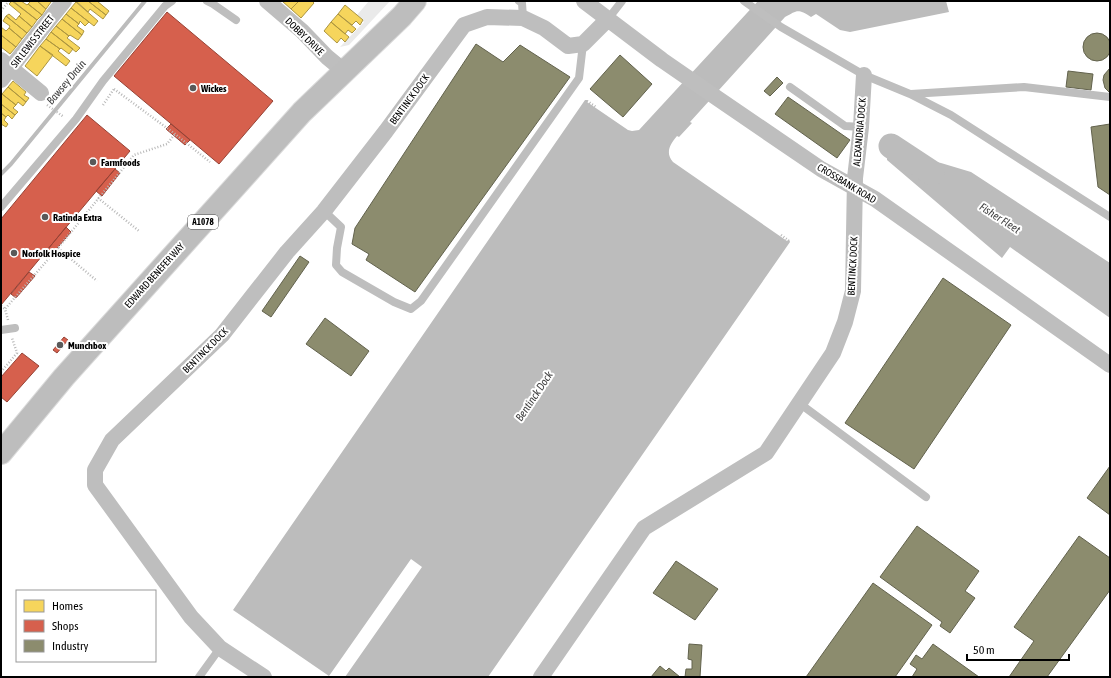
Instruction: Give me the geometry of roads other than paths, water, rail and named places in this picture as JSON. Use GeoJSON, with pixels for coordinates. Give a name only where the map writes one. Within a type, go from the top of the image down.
{"type":"FeatureCollection","features":[{"type":"Feature","properties":{"kind":"main road","name":"EDWARD BENEFER WAY"},"geometry":{"type":"LineString","coordinates":[[1,453],[64,377],[302,112],[402,16],[415,1]]}},
{"type":"Feature","properties":{"kind":"street","name":"SIR LEWIS STREET"},"geometry":{"type":"LineString","coordinates":[[4,70],[64,1]]}},
{"type":"Feature","properties":{"kind":"street","name":"DOBBY DRIVE"},"geometry":{"type":"LineString","coordinates":[[267,1],[302,31],[327,57],[344,71]]}},
{"type":"Feature","properties":{"kind":"street","name":"CROSSBANK ROAD"},"geometry":{"type":"LineString","coordinates":[[584,1],[662,60],[821,169],[875,200],[1110,365]]}},
{"type":"Feature","properties":{"kind":"street","name":"BENTINCK DOCK"},"geometry":{"type":"LineString","coordinates":[[264,677],[220,648],[191,617],[95,485],[95,470],[112,440],[222,335],[287,252],[324,211],[386,131],[464,25],[487,17],[523,18],[544,28],[568,46],[583,44]]}},
{"type":"Feature","properties":{"kind":"street"},"geometry":{"type":"LineString","coordinates":[[583,44],[608,19]]}},
{"type":"Feature","properties":{"kind":"street"},"geometry":{"type":"LineString","coordinates":[[4,70],[41,93]]}},
{"type":"Feature","properties":{"kind":"street","name":"ALEXANDRIA DOCK"},"geometry":{"type":"LineString","coordinates":[[854,188],[861,127],[864,75]]}},
{"type":"Feature","properties":{"kind":"street","name":"BENTINCK DOCK"},"geometry":{"type":"LineString","coordinates":[[541,677],[644,528],[766,453],[833,354],[845,322],[853,291],[854,188]]}},
{"type":"Feature","properties":{"kind":"lane"},"geometry":{"type":"LineString","coordinates":[[1,207],[76,119],[103,81],[165,6],[172,1]]}},
{"type":"Feature","properties":{"kind":"lane"},"geometry":{"type":"LineString","coordinates":[[207,1],[236,20]]}},
{"type":"Feature","properties":{"kind":"lane"},"geometry":{"type":"LineString","coordinates":[[519,1],[522,3],[523,18]]}},
{"type":"Feature","properties":{"kind":"lane"},"geometry":{"type":"LineString","coordinates":[[608,19],[622,1]]}},
{"type":"Feature","properties":{"kind":"lane"},"geometry":{"type":"LineString","coordinates":[[744,1],[781,27],[864,75],[910,94],[951,115],[1110,217]]}},
{"type":"Feature","properties":{"kind":"lane"},"geometry":{"type":"LineString","coordinates":[[324,211],[341,227],[337,248],[336,265],[342,272],[394,302],[411,309],[421,301],[579,78],[582,65],[583,44]]}},
{"type":"Feature","properties":{"kind":"lane"},"geometry":{"type":"LineString","coordinates":[[790,87],[845,126],[861,127]]}},
{"type":"Feature","properties":{"kind":"lane"},"geometry":{"type":"LineString","coordinates":[[910,94],[1024,87],[1110,97]]}},
{"type":"Feature","properties":{"kind":"lane"},"geometry":{"type":"LineString","coordinates":[[1,330],[13,328]]}},
{"type":"Feature","properties":{"kind":"lane"},"geometry":{"type":"LineString","coordinates":[[799,403],[926,498]]}},
{"type":"Feature","properties":{"kind":"lane"},"geometry":{"type":"LineString","coordinates":[[200,677],[220,648]]}},
{"type":"Feature","properties":{"kind":"water","name":"Bentinck Dock"},"geometry":{"type":"Polygon","coordinates":[[[758,1],[946,1],[949,12],[850,32],[840,30],[816,14],[811,17],[800,11],[792,13],[785,17],[690,122],[692,123],[672,142],[669,149],[669,155],[673,162],[787,241],[789,239],[790,242],[488,677],[345,677],[422,567],[411,559],[329,676],[233,610],[585,100],[588,100],[587,102],[628,130],[639,130],[758,1]]]}},
{"type":"Feature","properties":{"kind":"water"},"geometry":{"type":"Polygon","coordinates":[[[887,151],[941,163],[971,172],[1110,263],[1110,318],[1010,247],[1002,258],[887,160],[887,151]]]}},
{"type":"Feature","properties":{"kind":"waterway","name":"Bawsey Drain"},"geometry":{"type":"LineString","coordinates":[[1,174],[11,164],[145,1]]}},
{"type":"Feature","properties":{"kind":"waterway","name":"Fisher Fleet"},"geometry":{"type":"LineString","coordinates":[[891,146],[932,173]]}},
{"type":"Feature","properties":{"kind":"place","name":"Wickes"},"geometry":{"type":"Point","coordinates":[193,88]}},
{"type":"Feature","properties":{"kind":"place","name":"Farmfoods"},"geometry":{"type":"Point","coordinates":[93,162]}},
{"type":"Feature","properties":{"kind":"place","name":"Ratinda Extra"},"geometry":{"type":"Point","coordinates":[45,217]}},
{"type":"Feature","properties":{"kind":"place","name":"Norfolk Hospice"},"geometry":{"type":"Point","coordinates":[14,253]}},
{"type":"Feature","properties":{"kind":"place","name":"Munchbox"},"geometry":{"type":"Point","coordinates":[60,345]}}]}
